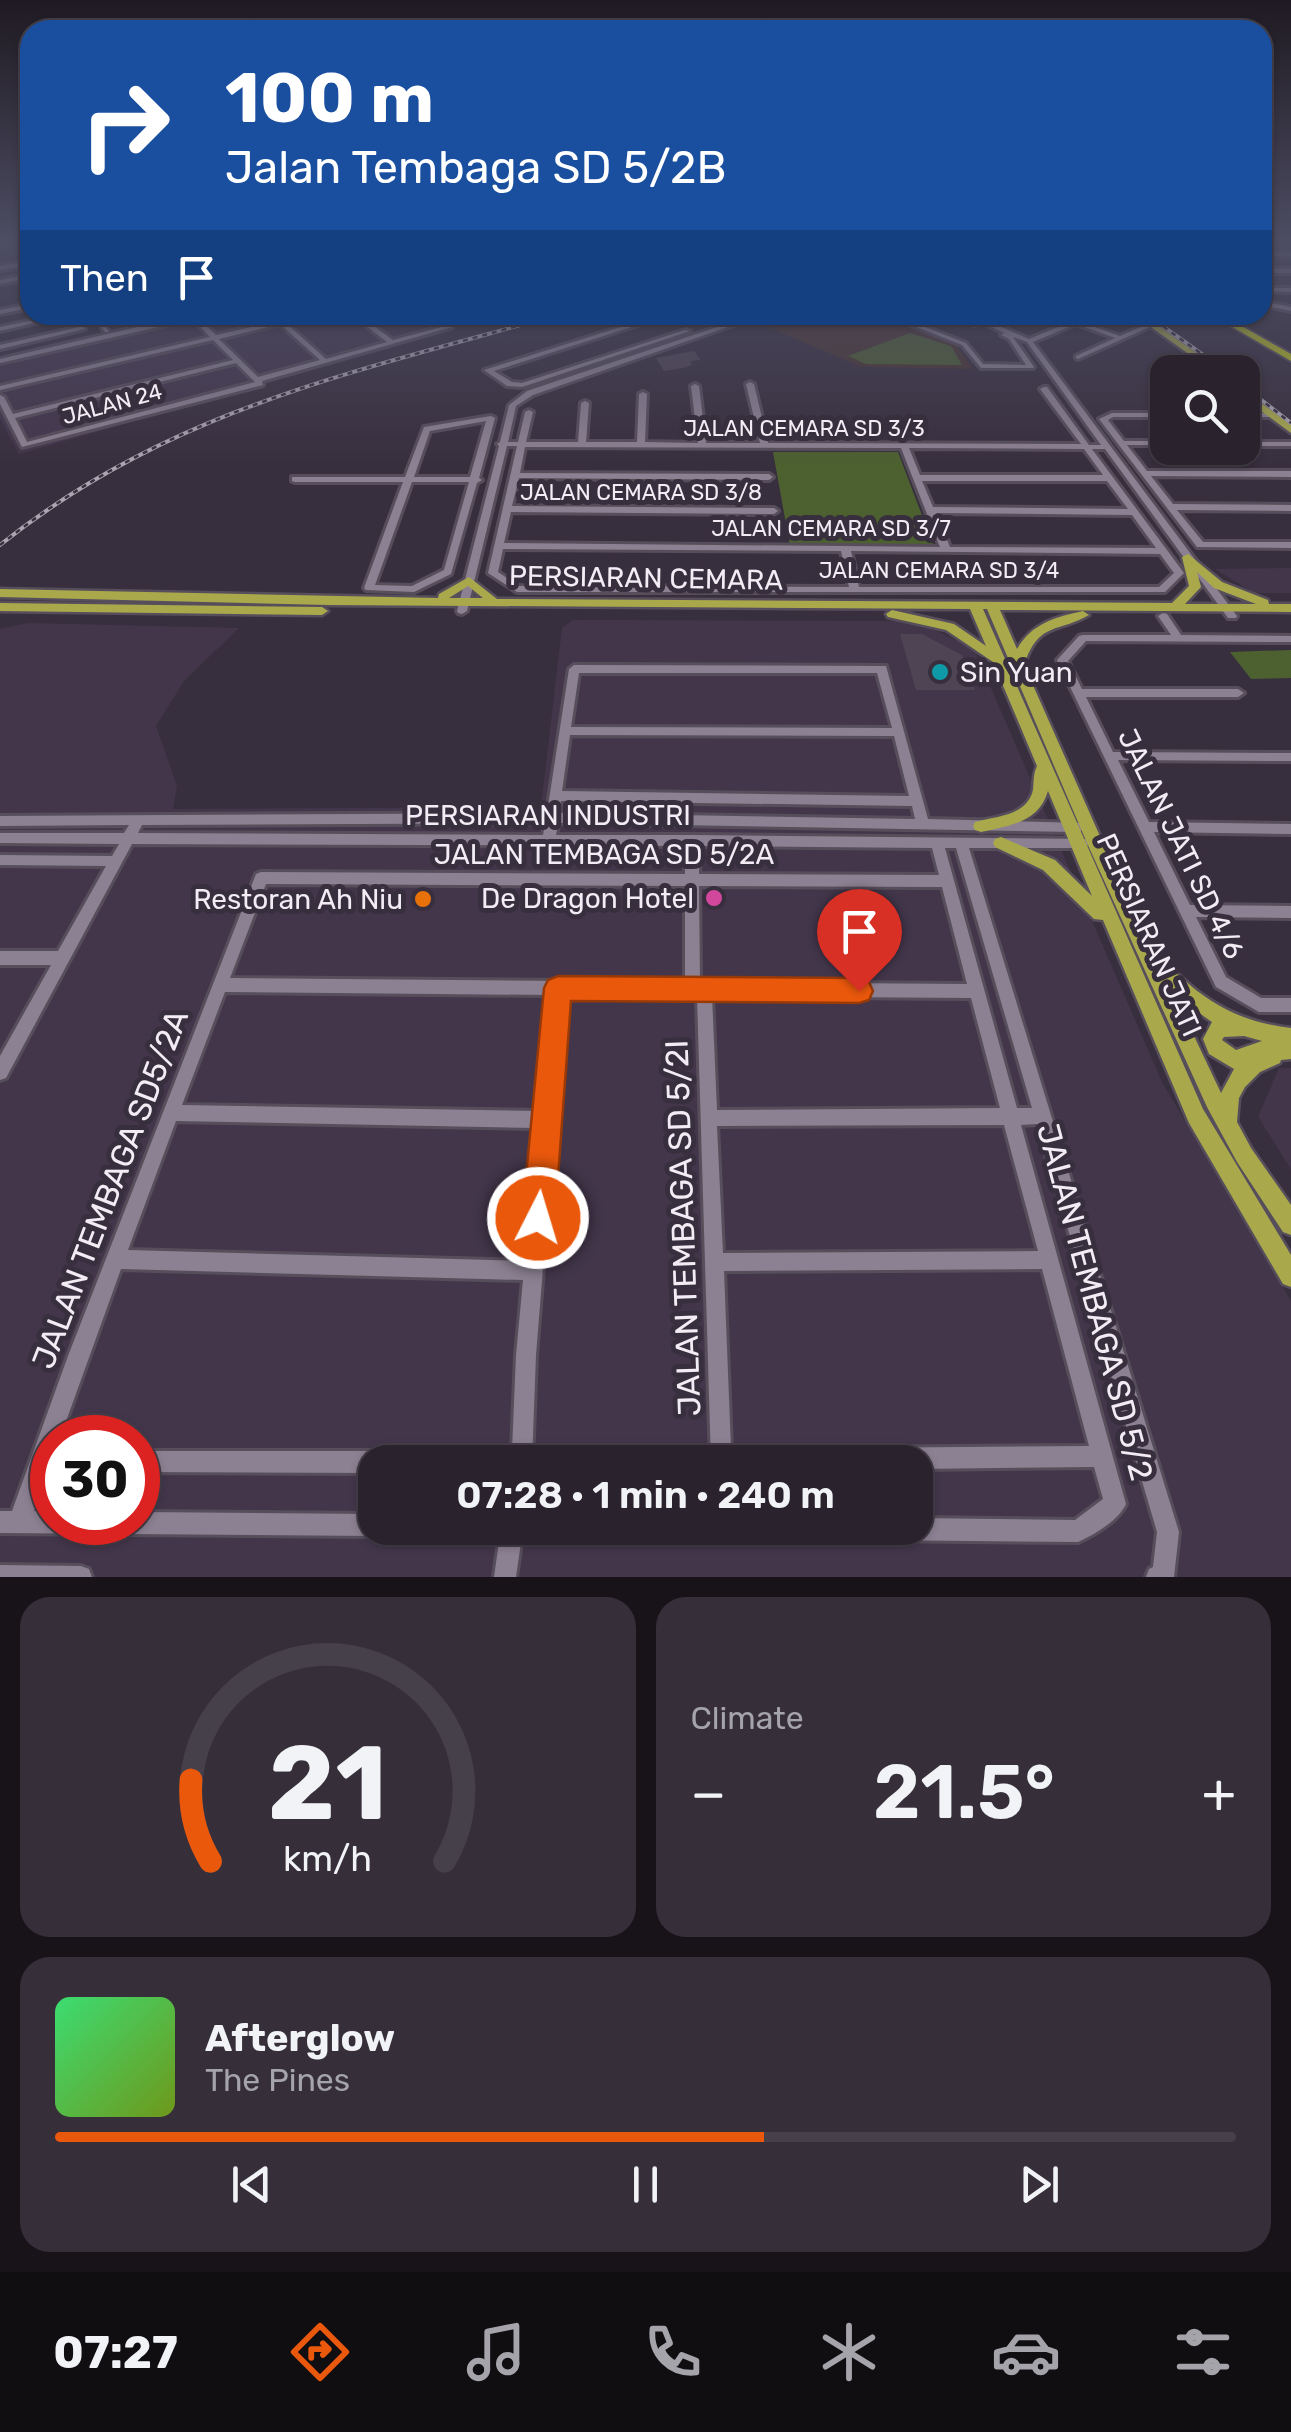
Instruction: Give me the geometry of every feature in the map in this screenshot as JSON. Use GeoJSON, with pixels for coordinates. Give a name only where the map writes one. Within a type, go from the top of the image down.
{"type":"FeatureCollection","features":[{"type":"Feature","properties":{"kind":"highway"},"geometry":{"type":"LineString","coordinates":[[1235,325],[1291,355]]}},
{"type":"Feature","properties":{"kind":"highway"},"geometry":{"type":"LineString","coordinates":[[1242,325],[1291,355]]}},
{"type":"Feature","properties":{"kind":"main road"},"geometry":{"type":"LineString","coordinates":[[1153,325],[1195,355]]}},
{"type":"Feature","properties":{"kind":"main road"},"geometry":{"type":"LineString","coordinates":[[1260,406],[1291,430]]}},
{"type":"Feature","properties":{"kind":"main road"},"geometry":{"type":"LineString","coordinates":[[1175,607],[1195,587],[1188,556]]}},
{"type":"Feature","properties":{"kind":"main road"},"geometry":{"type":"LineString","coordinates":[[1188,556],[1218,585],[1284,608]]}},
{"type":"Feature","properties":{"kind":"main road"},"geometry":{"type":"LineString","coordinates":[[429,601],[457,592],[469,581],[486,598],[495,601]]}},
{"type":"Feature","properties":{"kind":"main road","name":"PERSIARAN CEMARA"},"geometry":{"type":"LineString","coordinates":[[0,593],[429,601],[464,606],[495,601],[986,610],[1083,616],[1163,616],[1284,608]]}},
{"type":"Feature","properties":{"kind":"main road","name":"PERSIARAN CEMARA"},"geometry":{"type":"LineString","coordinates":[[0,607],[464,606],[892,614],[1175,607],[1291,617]]}},
{"type":"Feature","properties":{"kind":"main road","name":"PERSIARAN JATI"},"geometry":{"type":"LineString","coordinates":[[986,610],[1018,664],[1118,938],[1196,1116],[1291,1276]]}},
{"type":"Feature","properties":{"kind":"main road","name":"PERSIARAN JATI"},"geometry":{"type":"LineString","coordinates":[[986,610],[1000,665],[1040,760],[1156,966],[1232,1135],[1291,1224]]}},
{"type":"Feature","properties":{"kind":"main road"},"geometry":{"type":"LineString","coordinates":[[892,614],[950,626],[979,644],[1000,665]]}},
{"type":"Feature","properties":{"kind":"main road"},"geometry":{"type":"LineString","coordinates":[[1018,664],[1024,644],[1032,634],[1056,621],[1083,616]]}},
{"type":"Feature","properties":{"kind":"main road"},"geometry":{"type":"LineString","coordinates":[[981,826],[1014,819],[1034,807],[1041,796],[1040,760]]}},
{"type":"Feature","properties":{"kind":"main road"},"geometry":{"type":"LineString","coordinates":[[1000,843],[1031,854],[1061,874],[1093,904],[1118,938]]}},
{"type":"Feature","properties":{"kind":"main road"},"geometry":{"type":"LineString","coordinates":[[1156,966],[1198,1004],[1245,1030],[1290,1046]]}},
{"type":"Feature","properties":{"kind":"main road"},"geometry":{"type":"LineString","coordinates":[[1245,1030],[1219,1028],[1212,1039],[1216,1048],[1234,1060],[1290,1046]]}},
{"type":"Feature","properties":{"kind":"main road"},"geometry":{"type":"LineString","coordinates":[[1232,1135],[1227,1106],[1238,1076],[1290,1046]]}},
{"type":"Feature","properties":{"kind":"street"},"geometry":{"type":"LineString","coordinates":[[0,354],[83,328],[81,325]]}},
{"type":"Feature","properties":{"kind":"street"},"geometry":{"type":"LineString","coordinates":[[103,325],[108,331]]}},
{"type":"Feature","properties":{"kind":"street"},"geometry":{"type":"LineString","coordinates":[[0,354],[135,325]]}},
{"type":"Feature","properties":{"kind":"street"},"geometry":{"type":"LineString","coordinates":[[0,354],[150,325]]}},
{"type":"Feature","properties":{"kind":"street"},"geometry":{"type":"LineString","coordinates":[[204,325],[259,382],[449,327],[446,325]]}},
{"type":"Feature","properties":{"kind":"street"},"geometry":{"type":"LineString","coordinates":[[0,388],[268,325]]}},
{"type":"Feature","properties":{"kind":"street"},"geometry":{"type":"LineString","coordinates":[[284,325],[326,362]]}},
{"type":"Feature","properties":{"kind":"street"},"geometry":{"type":"LineString","coordinates":[[368,325],[392,343]]}},
{"type":"Feature","properties":{"kind":"street"},"geometry":{"type":"LineString","coordinates":[[634,325],[488,370],[515,386],[705,325]]}},
{"type":"Feature","properties":{"kind":"street"},"geometry":{"type":"LineString","coordinates":[[511,444],[512,406],[530,393],[731,325]]}},
{"type":"Feature","properties":{"kind":"street"},"geometry":{"type":"LineString","coordinates":[[915,325],[964,344],[981,366],[1031,367],[1011,338],[977,325]]}},
{"type":"Feature","properties":{"kind":"street"},"geometry":{"type":"LineString","coordinates":[[991,325],[1029,341],[1097,447],[1111,478],[1163,551]]}},
{"type":"Feature","properties":{"kind":"street"},"geometry":{"type":"LineString","coordinates":[[1029,341],[1068,325]]}},
{"type":"Feature","properties":{"kind":"street"},"geometry":{"type":"LineString","coordinates":[[1088,325],[1121,338]]}},
{"type":"Feature","properties":{"kind":"street"},"geometry":{"type":"LineString","coordinates":[[1078,357],[1150,325]]}},
{"type":"Feature","properties":{"kind":"street"},"geometry":{"type":"LineString","coordinates":[[10,417],[237,361]]}},
{"type":"Feature","properties":{"kind":"street","name":"JALAN 24"},"geometry":{"type":"LineString","coordinates":[[0,397],[24,445],[259,382]]}},
{"type":"Feature","properties":{"kind":"street"},"geometry":{"type":"LineString","coordinates":[[750,384],[764,445]]}},
{"type":"Feature","properties":{"kind":"street"},"geometry":{"type":"LineString","coordinates":[[695,386],[702,445]]}},
{"type":"Feature","properties":{"kind":"street"},"geometry":{"type":"LineString","coordinates":[[1044,389],[1151,507],[1228,612]]}},
{"type":"Feature","properties":{"kind":"street"},"geometry":{"type":"LineString","coordinates":[[641,444],[642,394]]}},
{"type":"Feature","properties":{"kind":"street"},"geometry":{"type":"LineString","coordinates":[[582,444],[585,403]]}},
{"type":"Feature","properties":{"kind":"street"},"geometry":{"type":"LineString","coordinates":[[464,606],[492,480],[529,412]]}},
{"type":"Feature","properties":{"kind":"street"},"geometry":{"type":"LineString","coordinates":[[1260,415],[1272,415]]}},
{"type":"Feature","properties":{"kind":"street"},"geometry":{"type":"LineString","coordinates":[[1150,416],[1103,418],[1200,545],[1291,545]]}},
{"type":"Feature","properties":{"kind":"street"},"geometry":{"type":"LineString","coordinates":[[491,418],[448,572],[414,589],[369,588],[410,478],[427,429],[491,418]]}},
{"type":"Feature","properties":{"kind":"street"},"geometry":{"type":"LineString","coordinates":[[1120,443],[1150,444]]}},
{"type":"Feature","properties":{"kind":"street","name":"JALAN CEMARA SD 3/3"},"geometry":{"type":"LineString","coordinates":[[511,444],[1097,447]]}},
{"type":"Feature","properties":{"kind":"street","name":"JALAN CEMARA SD 3/4"},"geometry":{"type":"LineString","coordinates":[[511,444],[515,475],[493,574],[517,589],[1162,590],[1179,573],[1163,551]]}},
{"type":"Feature","properties":{"kind":"street"},"geometry":{"type":"LineString","coordinates":[[1260,444],[1291,444]]}},
{"type":"Feature","properties":{"kind":"street"},"geometry":{"type":"LineString","coordinates":[[904,446],[946,549]]}},
{"type":"Feature","properties":{"kind":"street"},"geometry":{"type":"LineString","coordinates":[[1144,473],[1291,474]]}},
{"type":"Feature","properties":{"kind":"street"},"geometry":{"type":"LineString","coordinates":[[515,475],[769,477]]}},
{"type":"Feature","properties":{"kind":"street"},"geometry":{"type":"LineString","coordinates":[[917,478],[1111,478]]}},
{"type":"Feature","properties":{"kind":"street"},"geometry":{"type":"LineString","coordinates":[[295,479],[492,480]]}},
{"type":"Feature","properties":{"kind":"street"},"geometry":{"type":"LineString","coordinates":[[1151,507],[1291,508]]}},
{"type":"Feature","properties":{"kind":"street","name":"JALAN CEMARA SD 3/8"},"geometry":{"type":"LineString","coordinates":[[507,509],[774,511]]}},
{"type":"Feature","properties":{"kind":"street"},"geometry":{"type":"LineString","coordinates":[[930,510],[1135,512]]}},
{"type":"Feature","properties":{"kind":"street","name":"JALAN CEMARA SD 3/7"},"geometry":{"type":"LineString","coordinates":[[499,546],[1163,551]]}},
{"type":"Feature","properties":{"kind":"street"},"geometry":{"type":"LineString","coordinates":[[845,548],[856,590]]}},
{"type":"Feature","properties":{"kind":"street"},"geometry":{"type":"LineString","coordinates":[[1163,616],[1178,638],[1291,639]]}},
{"type":"Feature","properties":{"kind":"street","name":"JALAN JATI SD 4/6"},"geometry":{"type":"LineString","coordinates":[[1178,638],[1082,638],[1062,660],[1221,982],[1259,1005],[1291,1005]]}},
{"type":"Feature","properties":{"kind":"street"},"geometry":{"type":"LineString","coordinates":[[549,841],[574,669],[882,669],[924,825]]}},
{"type":"Feature","properties":{"kind":"street"},"geometry":{"type":"LineString","coordinates":[[1078,693],[1238,693]]}},
{"type":"Feature","properties":{"kind":"street"},"geometry":{"type":"LineString","coordinates":[[565,731],[900,732]]}},
{"type":"Feature","properties":{"kind":"street"},"geometry":{"type":"LineString","coordinates":[[1109,756],[1291,757]]}},
{"type":"Feature","properties":{"kind":"street"},"geometry":{"type":"LineString","coordinates":[[557,796],[918,801]]}},
{"type":"Feature","properties":{"kind":"street","name":"PERSIARAN INDUSTRI"},"geometry":{"type":"LineString","coordinates":[[0,821],[552,818],[981,826],[1082,835]]}},
{"type":"Feature","properties":{"kind":"street"},"geometry":{"type":"LineString","coordinates":[[0,1072],[139,819]]}},
{"type":"Feature","properties":{"kind":"street"},"geometry":{"type":"LineString","coordinates":[[1144,828],[1291,829]]}},
{"type":"Feature","properties":{"kind":"street","name":"PERSIARAN INDUSTRI"},"geometry":{"type":"LineString","coordinates":[[0,838],[1000,843],[1082,835]]}},
{"type":"Feature","properties":{"kind":"street","name":"JALAN TEMBAGA SD 5/2I"},"geometry":{"type":"LineString","coordinates":[[692,840],[690,880],[708,1118],[720,1445]]}},
{"type":"Feature","properties":{"kind":"street","name":"JALAN TEMBAGA SD 5/2"},"geometry":{"type":"LineString","coordinates":[[933,1530],[1078,1531],[1115,1504],[937,843]]}},
{"type":"Feature","properties":{"kind":"street","name":"JALAN TEMBAGA SD 5/2"},"geometry":{"type":"LineString","coordinates":[[961,843],[1168,1532],[1164,1574],[1158,1577]]}},
{"type":"Feature","properties":{"kind":"street"},"geometry":{"type":"LineString","coordinates":[[0,860],[114,861]]}},
{"type":"Feature","properties":{"kind":"street","name":"JALAN TEMBAGA SD 5/2A"},"geometry":{"type":"LineString","coordinates":[[261,878],[946,881]]}},
{"type":"Feature","properties":{"kind":"street","name":"JALAN TEMBAGA SD5/2A"},"geometry":{"type":"LineString","coordinates":[[62,1415],[115,1259],[261,878]]}},
{"type":"Feature","properties":{"kind":"street"},"geometry":{"type":"LineString","coordinates":[[1186,911],[1291,912]]}},
{"type":"Feature","properties":{"kind":"street"},"geometry":{"type":"LineString","coordinates":[[0,958],[62,958]]}},
{"type":"Feature","properties":{"kind":"street"},"geometry":{"type":"LineString","coordinates":[[220,985],[978,991]]}},
{"type":"Feature","properties":{"kind":"street"},"geometry":{"type":"LineString","coordinates":[[523,1445],[558,988]]}},
{"type":"Feature","properties":{"kind":"street"},"geometry":{"type":"LineString","coordinates":[[170,1113],[546,1120]]}},
{"type":"Feature","properties":{"kind":"street"},"geometry":{"type":"LineString","coordinates":[[708,1118],[1044,1116]]}},
{"type":"Feature","properties":{"kind":"street"},"geometry":{"type":"LineString","coordinates":[[115,1259],[534,1271]]}},
{"type":"Feature","properties":{"kind":"street"},"geometry":{"type":"LineString","coordinates":[[714,1262],[1050,1260]]}},
{"type":"Feature","properties":{"kind":"street"},"geometry":{"type":"LineString","coordinates":[[933,1458],[1102,1456]]}},
{"type":"Feature","properties":{"kind":"street"},"geometry":{"type":"LineString","coordinates":[[160,1462],[358,1462]]}},
{"type":"Feature","properties":{"kind":"street","name":"JALAN TEMBAGA SD5/2A"},"geometry":{"type":"LineString","coordinates":[[10,1522],[30,1489]]}},
{"type":"Feature","properties":{"kind":"street"},"geometry":{"type":"LineString","coordinates":[[10,1522],[358,1525]]}},
{"type":"Feature","properties":{"kind":"street"},"geometry":{"type":"LineString","coordinates":[[505,1577],[510,1545]]}},
{"type":"Feature","properties":{"kind":"street"},"geometry":{"type":"LineString","coordinates":[[0,1576],[81,1577]]}},
{"type":"Feature","properties":{"kind":"shaded area"},"geometry":{"type":"Polygon","coordinates":[[[145,325],[442,325],[451,331],[19,454],[0,418],[0,357],[145,325]]]}},
{"type":"Feature","properties":{"kind":"shaded area"},"geometry":{"type":"Polygon","coordinates":[[[763,325],[906,325],[957,346],[973,369],[862,367],[763,325]]]}},
{"type":"Feature","properties":{"kind":"shaded area"},"geometry":{"type":"Polygon","coordinates":[[[1291,568],[1291,593],[1254,593],[1215,569],[1291,568]]]}},
{"type":"Feature","properties":{"kind":"shaded area"},"geometry":{"type":"Polygon","coordinates":[[[573,620],[917,621],[974,649],[1162,1082],[1291,1301],[1291,1577],[0,1577],[0,629],[28,623],[239,628],[184,681],[156,726],[177,786],[173,809],[541,807],[562,628],[573,620]]]}},
{"type":"Feature","properties":{"kind":"shaded area"},"geometry":{"type":"Polygon","coordinates":[[[1279,1068],[1291,1068],[1291,1169],[1258,1117],[1279,1068]]]}},
{"type":"Feature","properties":{"kind":"green space"},"geometry":{"type":"Polygon","coordinates":[[[910,333],[951,346],[962,365],[866,364],[848,356],[910,333]]]}},
{"type":"Feature","properties":{"kind":"green space"},"geometry":{"type":"Polygon","coordinates":[[[773,452],[898,452],[934,547],[790,546],[773,452]]]}},
{"type":"Feature","properties":{"kind":"green space"},"geometry":{"type":"Polygon","coordinates":[[[1291,650],[1291,678],[1251,679],[1230,652],[1291,650]]]}},
{"type":"Feature","properties":{"kind":"building"},"geometry":{"type":"Polygon","coordinates":[[[694,351],[701,360],[690,361],[692,365],[683,368],[664,371],[656,358],[694,351]]]}},
{"type":"Feature","properties":{"kind":"building","name":"Sin Yuan"},"geometry":{"type":"Polygon","coordinates":[[[900,634],[922,634],[962,655],[975,690],[916,690],[900,634]]]}},
{"type":"Feature","properties":{"kind":"railway"},"geometry":{"type":"LineString","coordinates":[[0,545],[64,499],[130,460],[197,428],[336,377],[521,325]]}},
{"type":"Feature","properties":{"kind":"railway"},"geometry":{"type":"LineString","coordinates":[[1161,325],[1203,355]]}},
{"type":"Feature","properties":{"kind":"railway"},"geometry":{"type":"LineString","coordinates":[[1260,399],[1291,423]]}},
{"type":"Feature","properties":{"kind":"place","name":"Sin Yuan"},"geometry":{"type":"Point","coordinates":[940,672]}},
{"type":"Feature","properties":{"kind":"place","name":"De Dragon Hotel"},"geometry":{"type":"Point","coordinates":[714,898]}},
{"type":"Feature","properties":{"kind":"place","name":"Restoran Ah Niu"},"geometry":{"type":"Point","coordinates":[423,899]}},
{"type":"Feature","properties":{"kind":"route"},"geometry":{"type":"LineString","coordinates":[[538,1218],[558,988],[859,991]]}}]}
